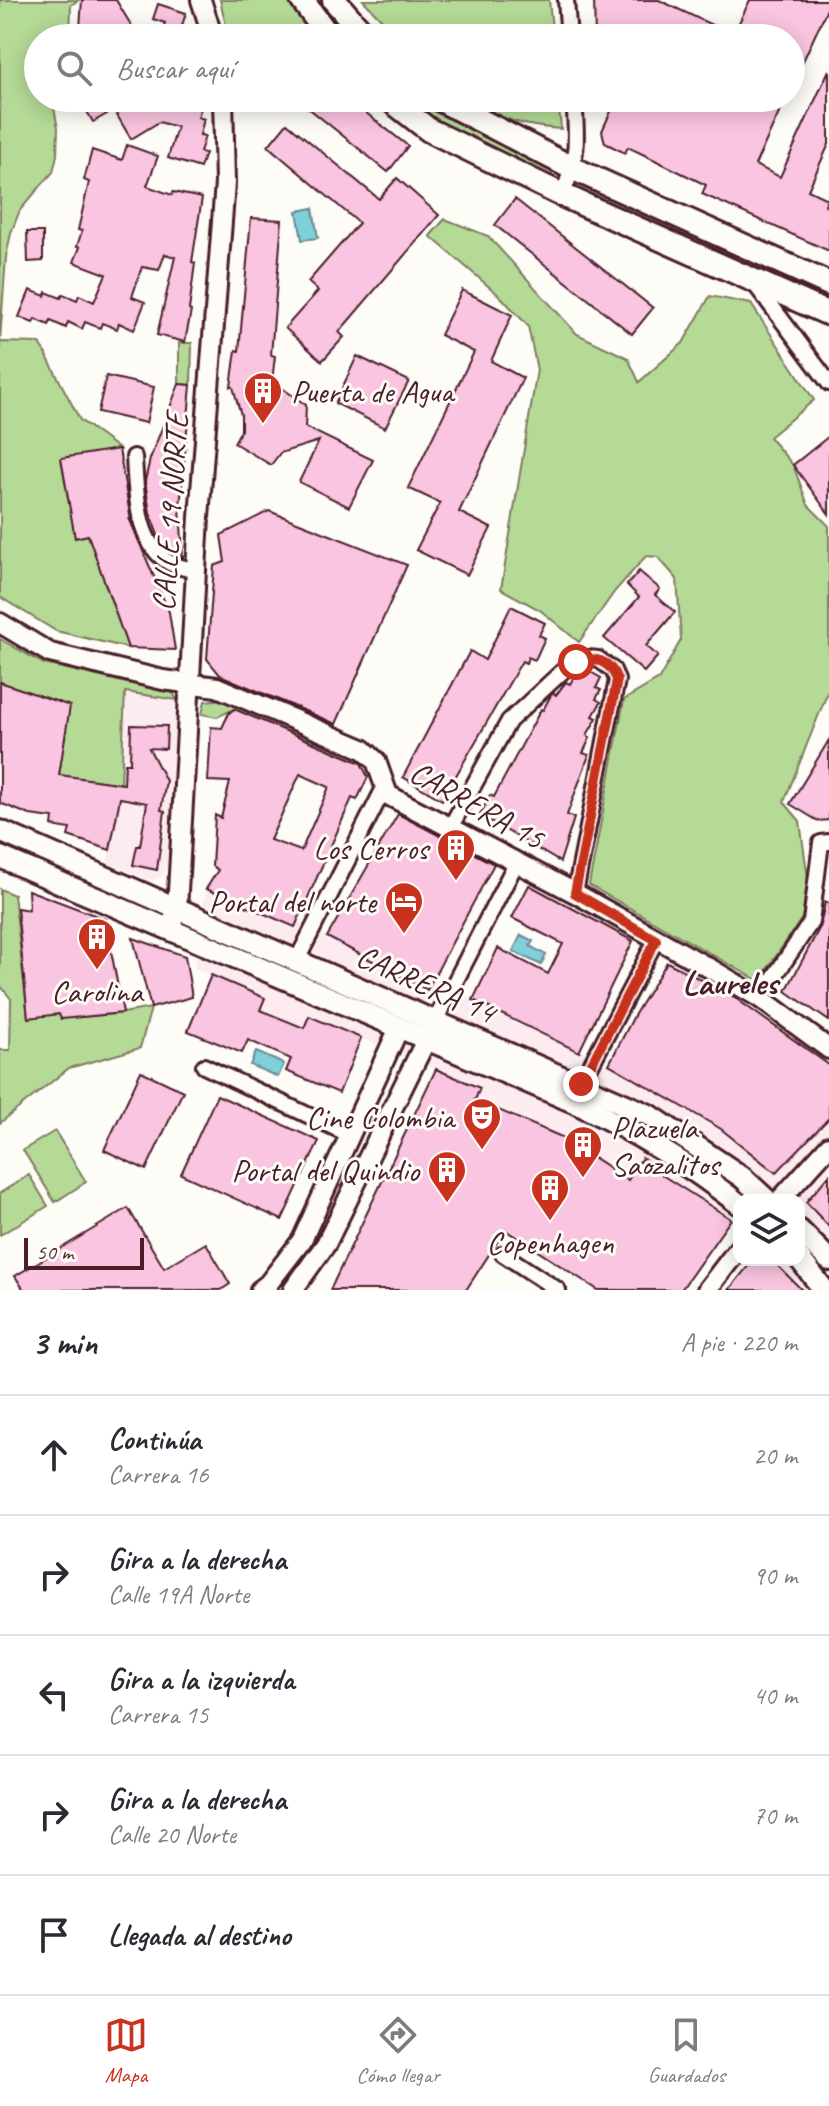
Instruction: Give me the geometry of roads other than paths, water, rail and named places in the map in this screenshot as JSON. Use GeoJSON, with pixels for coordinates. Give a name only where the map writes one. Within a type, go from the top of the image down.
{"type":"FeatureCollection","features":[{"type":"Feature","properties":{"kind":"main road"},"geometry":{"type":"LineString","coordinates":[[302,0],[320,24]]}},
{"type":"Feature","properties":{"kind":"main road"},"geometry":{"type":"LineString","coordinates":[[334,0],[355,24]]}},
{"type":"Feature","properties":{"kind":"main road"},"geometry":{"type":"LineString","coordinates":[[406,112],[429,130],[562,195],[829,314]]}},
{"type":"Feature","properties":{"kind":"main road"},"geometry":{"type":"LineString","coordinates":[[464,112],[574,169],[829,284]]}},
{"type":"Feature","properties":{"kind":"main road"},"geometry":{"type":"LineString","coordinates":[[754,282],[766,255]]}},
{"type":"Feature","properties":{"kind":"main road","name":"CARRERA 14"},"geometry":{"type":"LineString","coordinates":[[0,831],[297,960],[431,1031],[633,1130],[733,1199]]}},
{"type":"Feature","properties":{"kind":"main road","name":"CARRERA 14"},"geometry":{"type":"LineString","coordinates":[[0,857],[399,1028],[431,1031],[581,1084],[651,1116],[742,1177],[760,1194]]}},
{"type":"Feature","properties":{"kind":"main road"},"geometry":{"type":"LineString","coordinates":[[805,1236],[829,1260]]}},
{"type":"Feature","properties":{"kind":"main road"},"geometry":{"type":"LineString","coordinates":[[805,1266],[824,1290]]}},
{"type":"Feature","properties":{"kind":"street"},"geometry":{"type":"LineString","coordinates":[[201,0],[209,24]]}},
{"type":"Feature","properties":{"kind":"street"},"geometry":{"type":"LineString","coordinates":[[566,0],[568,24]]}},
{"type":"Feature","properties":{"kind":"street","name":"CALLE 19 NORTE"},"geometry":{"type":"LineString","coordinates":[[170,929],[177,909],[195,571],[225,183],[223,112]]}},
{"type":"Feature","properties":{"kind":"street"},"geometry":{"type":"LineString","coordinates":[[562,195],[574,169],[577,141],[575,112]]}},
{"type":"Feature","properties":{"kind":"street"},"geometry":{"type":"LineString","coordinates":[[754,282],[829,383]]}},
{"type":"Feature","properties":{"kind":"street"},"geometry":{"type":"LineString","coordinates":[[134,457],[142,526],[158,553],[171,563],[195,571]]}},
{"type":"Feature","properties":{"kind":"street","name":"CARRERA 15"},"geometry":{"type":"LineString","coordinates":[[0,623],[50,653],[148,677],[217,687],[363,749],[376,761],[388,795],[575,893],[760,998],[829,1049]]}},
{"type":"Feature","properties":{"kind":"street"},"geometry":{"type":"LineString","coordinates":[[450,828],[509,721],[566,668],[588,658],[598,659],[613,670],[617,680],[575,893]]}},
{"type":"Feature","properties":{"kind":"street"},"geometry":{"type":"LineString","coordinates":[[297,960],[384,788]]}},
{"type":"Feature","properties":{"kind":"street"},"geometry":{"type":"LineString","coordinates":[[760,998],[811,922],[825,843]]}},
{"type":"Feature","properties":{"kind":"street"},"geometry":{"type":"LineString","coordinates":[[293,1290],[326,1244],[516,863]]}},
{"type":"Feature","properties":{"kind":"street"},"geometry":{"type":"LineString","coordinates":[[581,1084],[656,940]]}},
{"type":"Feature","properties":{"kind":"street"},"geometry":{"type":"LineString","coordinates":[[260,1290],[302,1240],[399,1028]]}},
{"type":"Feature","properties":{"kind":"street"},"geometry":{"type":"LineString","coordinates":[[204,1066],[350,1135]]}},
{"type":"Feature","properties":{"kind":"street"},"geometry":{"type":"LineString","coordinates":[[785,1194],[829,1146]]}},
{"type":"Feature","properties":{"kind":"street"},"geometry":{"type":"LineString","coordinates":[[503,1254],[558,1290]]}},
{"type":"Feature","properties":{"kind":"street"},"geometry":{"type":"LineString","coordinates":[[707,1290],[733,1256]]}},
{"type":"Feature","properties":{"kind":"water"},"geometry":{"type":"Polygon","coordinates":[[[313,208],[318,238],[302,240],[297,211],[313,208]]]}},
{"type":"Feature","properties":{"kind":"water"},"geometry":{"type":"Polygon","coordinates":[[[521,935],[533,941],[530,946],[546,955],[541,965],[513,951],[521,935]]]}},
{"type":"Feature","properties":{"kind":"water"},"geometry":{"type":"Polygon","coordinates":[[[256,1052],[284,1064],[278,1077],[250,1065],[256,1052]]]}},
{"type":"Feature","properties":{"kind":"place","name":"Puerta de Agua"},"geometry":{"type":"Point","coordinates":[263,425]}},
{"type":"Feature","properties":{"kind":"place","name":"Los Cerros"},"geometry":{"type":"Point","coordinates":[456,882]}},
{"type":"Feature","properties":{"kind":"place","name":"Portal del norte"},"geometry":{"type":"Point","coordinates":[404,935]}},
{"type":"Feature","properties":{"kind":"place","name":"Carolina"},"geometry":{"type":"Point","coordinates":[97,971]}},
{"type":"Feature","properties":{"kind":"place","name":"Cine Colombia"},"geometry":{"type":"Point","coordinates":[482,1151]}},
{"type":"Feature","properties":{"kind":"place","name":"Plazuela Saozalitos"},"geometry":{"type":"Point","coordinates":[583,1179]}},
{"type":"Feature","properties":{"kind":"place","name":"Portal del Quindio"},"geometry":{"type":"Point","coordinates":[447,1204]}},
{"type":"Feature","properties":{"kind":"place","name":"Copenhagen"},"geometry":{"type":"Point","coordinates":[550,1222]}},
{"type":"Feature","properties":{"kind":"district","name":"Laureles"},"geometry":{"type":"Point","coordinates":[730,982]}}]}
